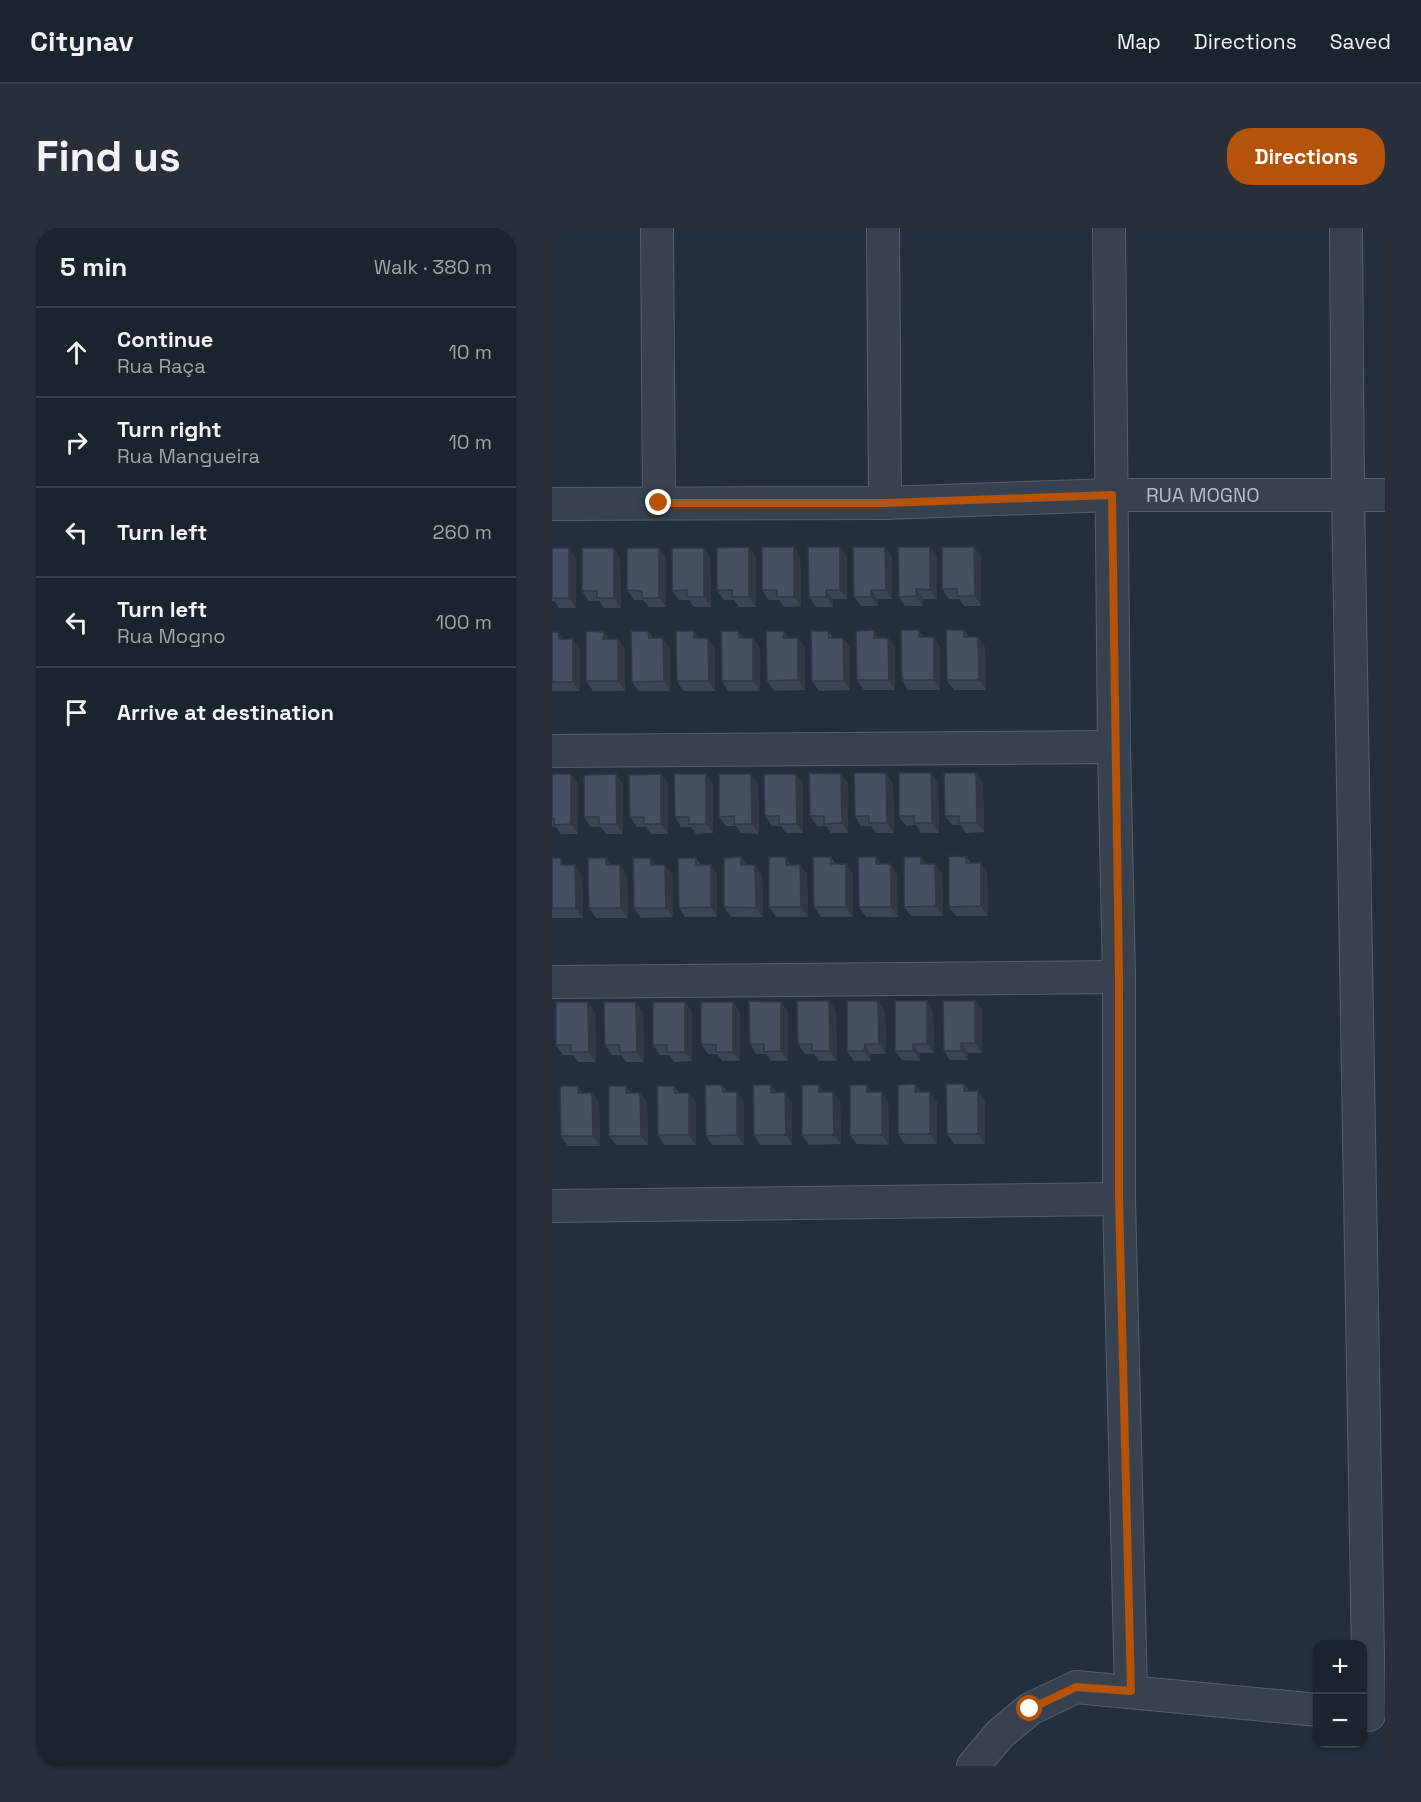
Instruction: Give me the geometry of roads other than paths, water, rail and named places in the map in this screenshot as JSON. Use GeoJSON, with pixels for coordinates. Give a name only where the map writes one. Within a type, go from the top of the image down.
{"type":"FeatureCollection","features":[{"type":"Feature","properties":{"kind":"street"},"geometry":{"type":"LineString","coordinates":[[657,228],[659,503]]}},
{"type":"Feature","properties":{"kind":"street"},"geometry":{"type":"LineString","coordinates":[[883,228],[885,503]]}},
{"type":"Feature","properties":{"kind":"street"},"geometry":{"type":"LineString","coordinates":[[1109,228],[1114,747],[1119,977],[1119,1198],[1131,1691]]}},
{"type":"Feature","properties":{"kind":"street"},"geometry":{"type":"LineString","coordinates":[[1346,228],[1348,495],[1372,1715]]}},
{"type":"Feature","properties":{"kind":"street","name":"RUA MOGNO"},"geometry":{"type":"LineString","coordinates":[[552,504],[885,503],[1112,495],[1385,495]]}},
{"type":"Feature","properties":{"kind":"street"},"geometry":{"type":"LineString","coordinates":[[552,751],[1114,747]]}},
{"type":"Feature","properties":{"kind":"street"},"geometry":{"type":"LineString","coordinates":[[552,982],[1119,977]]}},
{"type":"Feature","properties":{"kind":"street"},"geometry":{"type":"LineString","coordinates":[[552,1206],[1119,1198]]}},
{"type":"Feature","properties":{"kind":"street"},"geometry":{"type":"LineString","coordinates":[[973,1766],[1000,1734],[1030,1709],[1076,1687],[1313,1710]]}}]}
